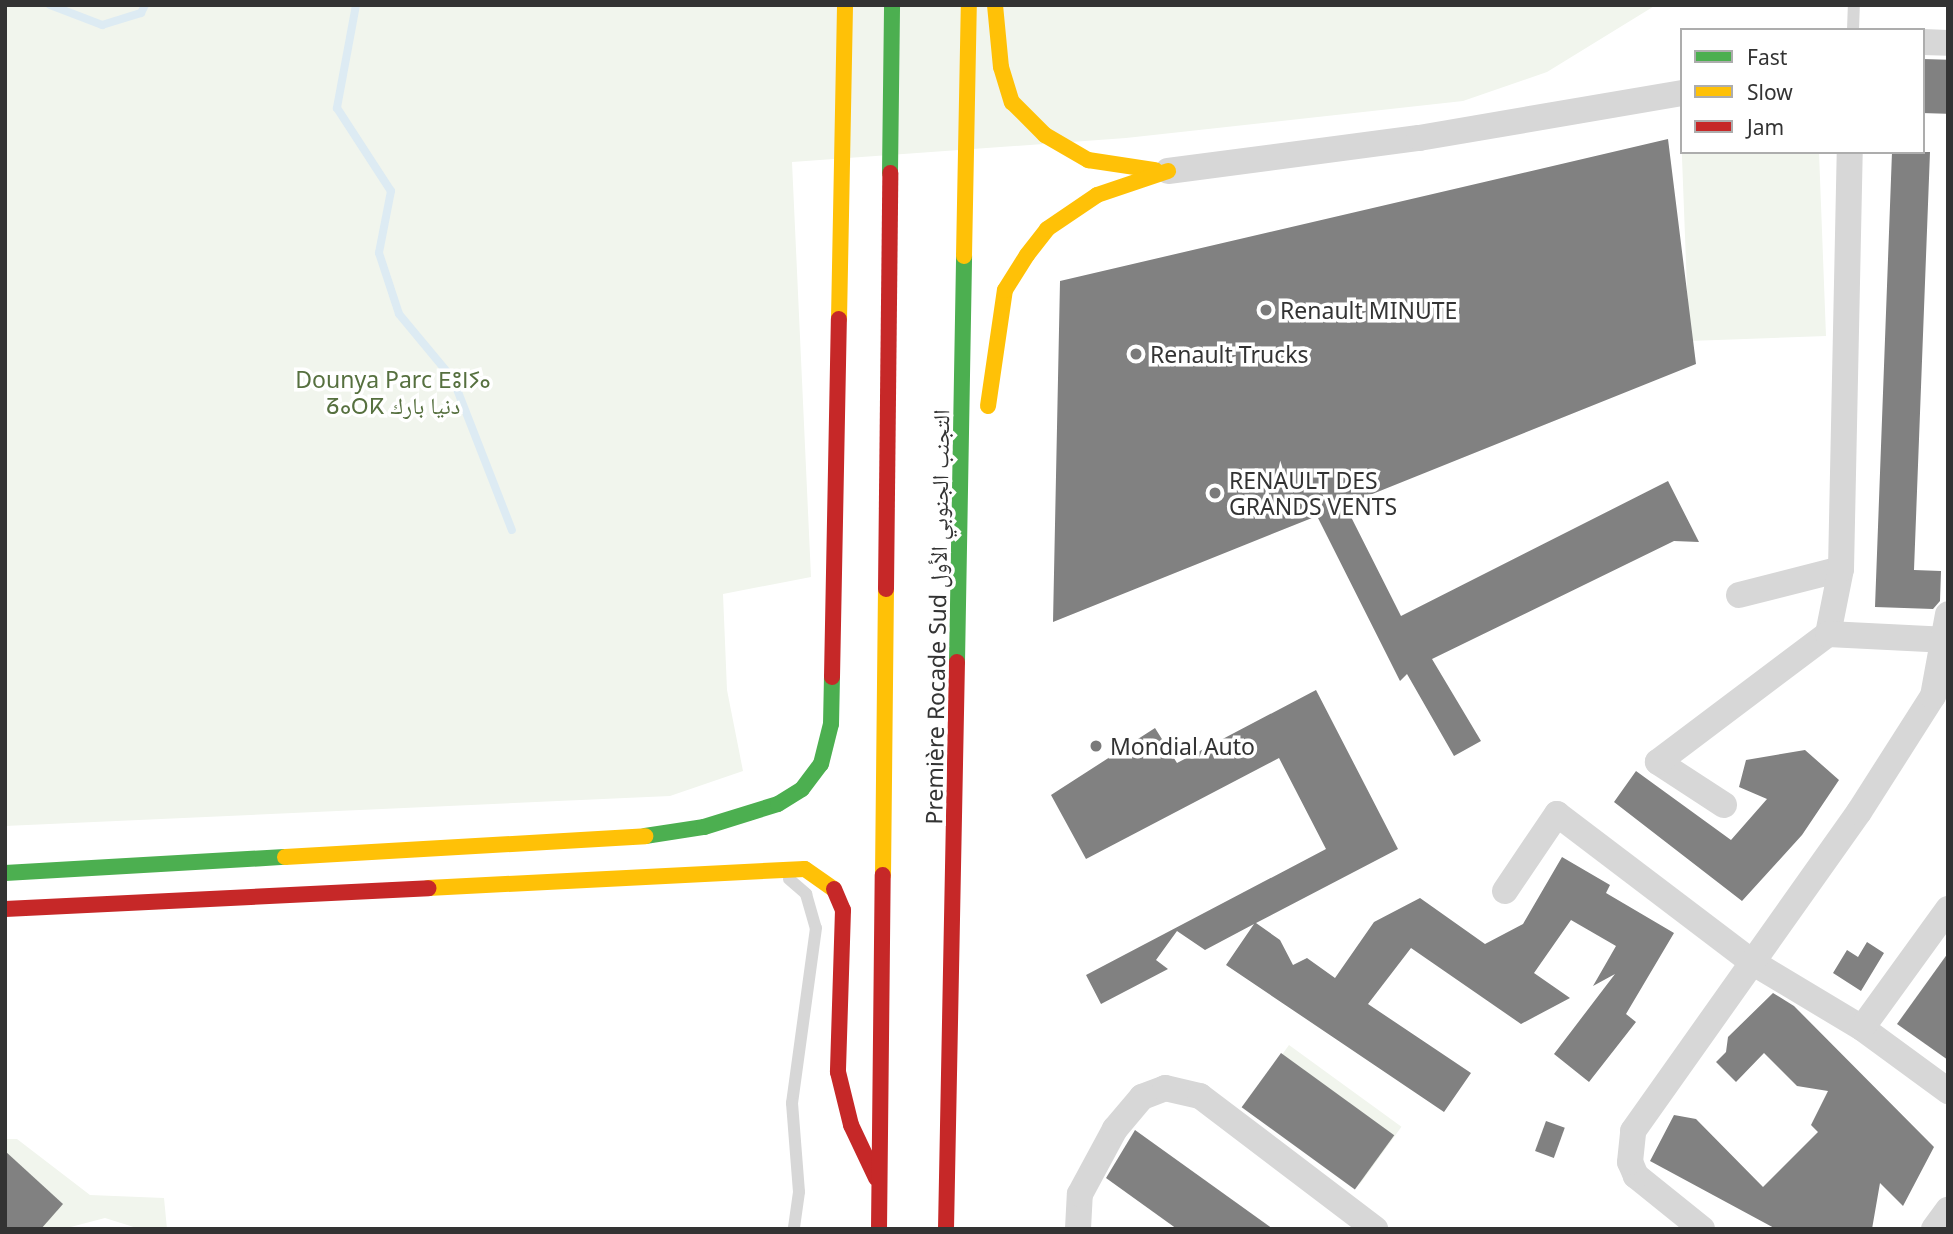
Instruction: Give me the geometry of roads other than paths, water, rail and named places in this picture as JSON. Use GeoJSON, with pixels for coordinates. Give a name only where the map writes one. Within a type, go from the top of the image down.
{"type":"FeatureCollection","features":[{"type":"Feature","properties":{"kind":"highway"},"geometry":{"type":"LineString","coordinates":[[5,909],[632,838],[704,827],[778,804],[802,789],[821,764],[831,724],[845,5]]}},
{"type":"Feature","properties":{"kind":"highway"},"geometry":{"type":"LineString","coordinates":[[879,1229],[892,5]]}},
{"type":"Feature","properties":{"kind":"highway","name":"Première Rocade Sud التجنب الجنوبي الأول"},"geometry":{"type":"LineString","coordinates":[[946,1229],[969,5]]}},
{"type":"Feature","properties":{"kind":"highway"},"geometry":{"type":"LineString","coordinates":[[995,5],[1001,67],[1012,103],[1045,135],[1088,160],[1123,169],[1168,171]]}},
{"type":"Feature","properties":{"kind":"highway"},"geometry":{"type":"LineString","coordinates":[[987,426],[991,356],[1005,290],[1027,255],[1047,229],[1097,195],[1168,171]]}},
{"type":"Feature","properties":{"kind":"highway"},"geometry":{"type":"LineString","coordinates":[[952,991],[977,593]]}},
{"type":"Feature","properties":{"kind":"highway"},"geometry":{"type":"LineString","coordinates":[[5,873],[324,874],[774,870],[816,873],[840,899],[838,1072],[852,1125],[880,1186]]}},
{"type":"Feature","properties":{"kind":"street"},"geometry":{"type":"LineString","coordinates":[[1925,43],[1948,43]]}},
{"type":"Feature","properties":{"kind":"street"},"geometry":{"type":"LineString","coordinates":[[1168,171],[1419,138],[1680,93]]}},
{"type":"Feature","properties":{"kind":"street"},"geometry":{"type":"LineString","coordinates":[[1828,634],[1841,569],[1850,154]]}},
{"type":"Feature","properties":{"kind":"street"},"geometry":{"type":"LineString","coordinates":[[1739,595],[1841,569]]}},
{"type":"Feature","properties":{"kind":"street"},"geometry":{"type":"LineString","coordinates":[[1702,1229],[1646,1188],[1633,1169],[1629,1146],[1641,1118],[1859,812],[1933,696],[1947,632],[1828,634],[1658,762],[1724,805]]}},
{"type":"Feature","properties":{"kind":"street"},"geometry":{"type":"LineString","coordinates":[[1505,891],[1557,814],[1752,962],[1862,1028],[1948,1091]]}},
{"type":"Feature","properties":{"kind":"street"},"geometry":{"type":"LineString","coordinates":[[1862,1028],[1948,909]]}},
{"type":"Feature","properties":{"kind":"street"},"geometry":{"type":"LineString","coordinates":[[1078,1229],[1080,1194],[1115,1129],[1142,1097],[1165,1088],[1200,1096],[1375,1229]]}},
{"type":"Feature","properties":{"kind":"street"},"geometry":{"type":"LineString","coordinates":[[1934,1229],[1948,1210]]}},
{"type":"Feature","properties":{"kind":"lane"},"geometry":{"type":"LineString","coordinates":[[1853,28],[1854,5]]}},
{"type":"Feature","properties":{"kind":"lane"},"geometry":{"type":"LineString","coordinates":[[774,870],[806,894],[816,928],[792,1103],[799,1192],[794,1229]]}},
{"type":"Feature","properties":{"kind":"waterway"},"geometry":{"type":"LineString","coordinates":[[50,5],[102,25],[141,13],[145,5]]}},
{"type":"Feature","properties":{"kind":"waterway"},"geometry":{"type":"LineString","coordinates":[[356,5],[337,108],[391,191],[379,253],[399,314],[453,379],[512,530]]}},
{"type":"Feature","properties":{"kind":"place","name":"Renault MINUTE"},"geometry":{"type":"Point","coordinates":[1266,310]}},
{"type":"Feature","properties":{"kind":"place","name":"Renault Trucks"},"geometry":{"type":"Point","coordinates":[1136,354]}},
{"type":"Feature","properties":{"kind":"place","name":"RENAULT DES GRANDS VENTS"},"geometry":{"type":"Point","coordinates":[1215,493]}},
{"type":"Feature","properties":{"kind":"place","name":"Mondial Auto"},"geometry":{"type":"Point","coordinates":[1096,746]}},
{"type":"Feature","properties":{"kind":"park label","name":"Dounya Parc ⴹⵓⵏⵢⴰ ⵒⴰⵔⴽ دنيا بارك"},"geometry":{"type":"Point","coordinates":[393,392]}}]}
